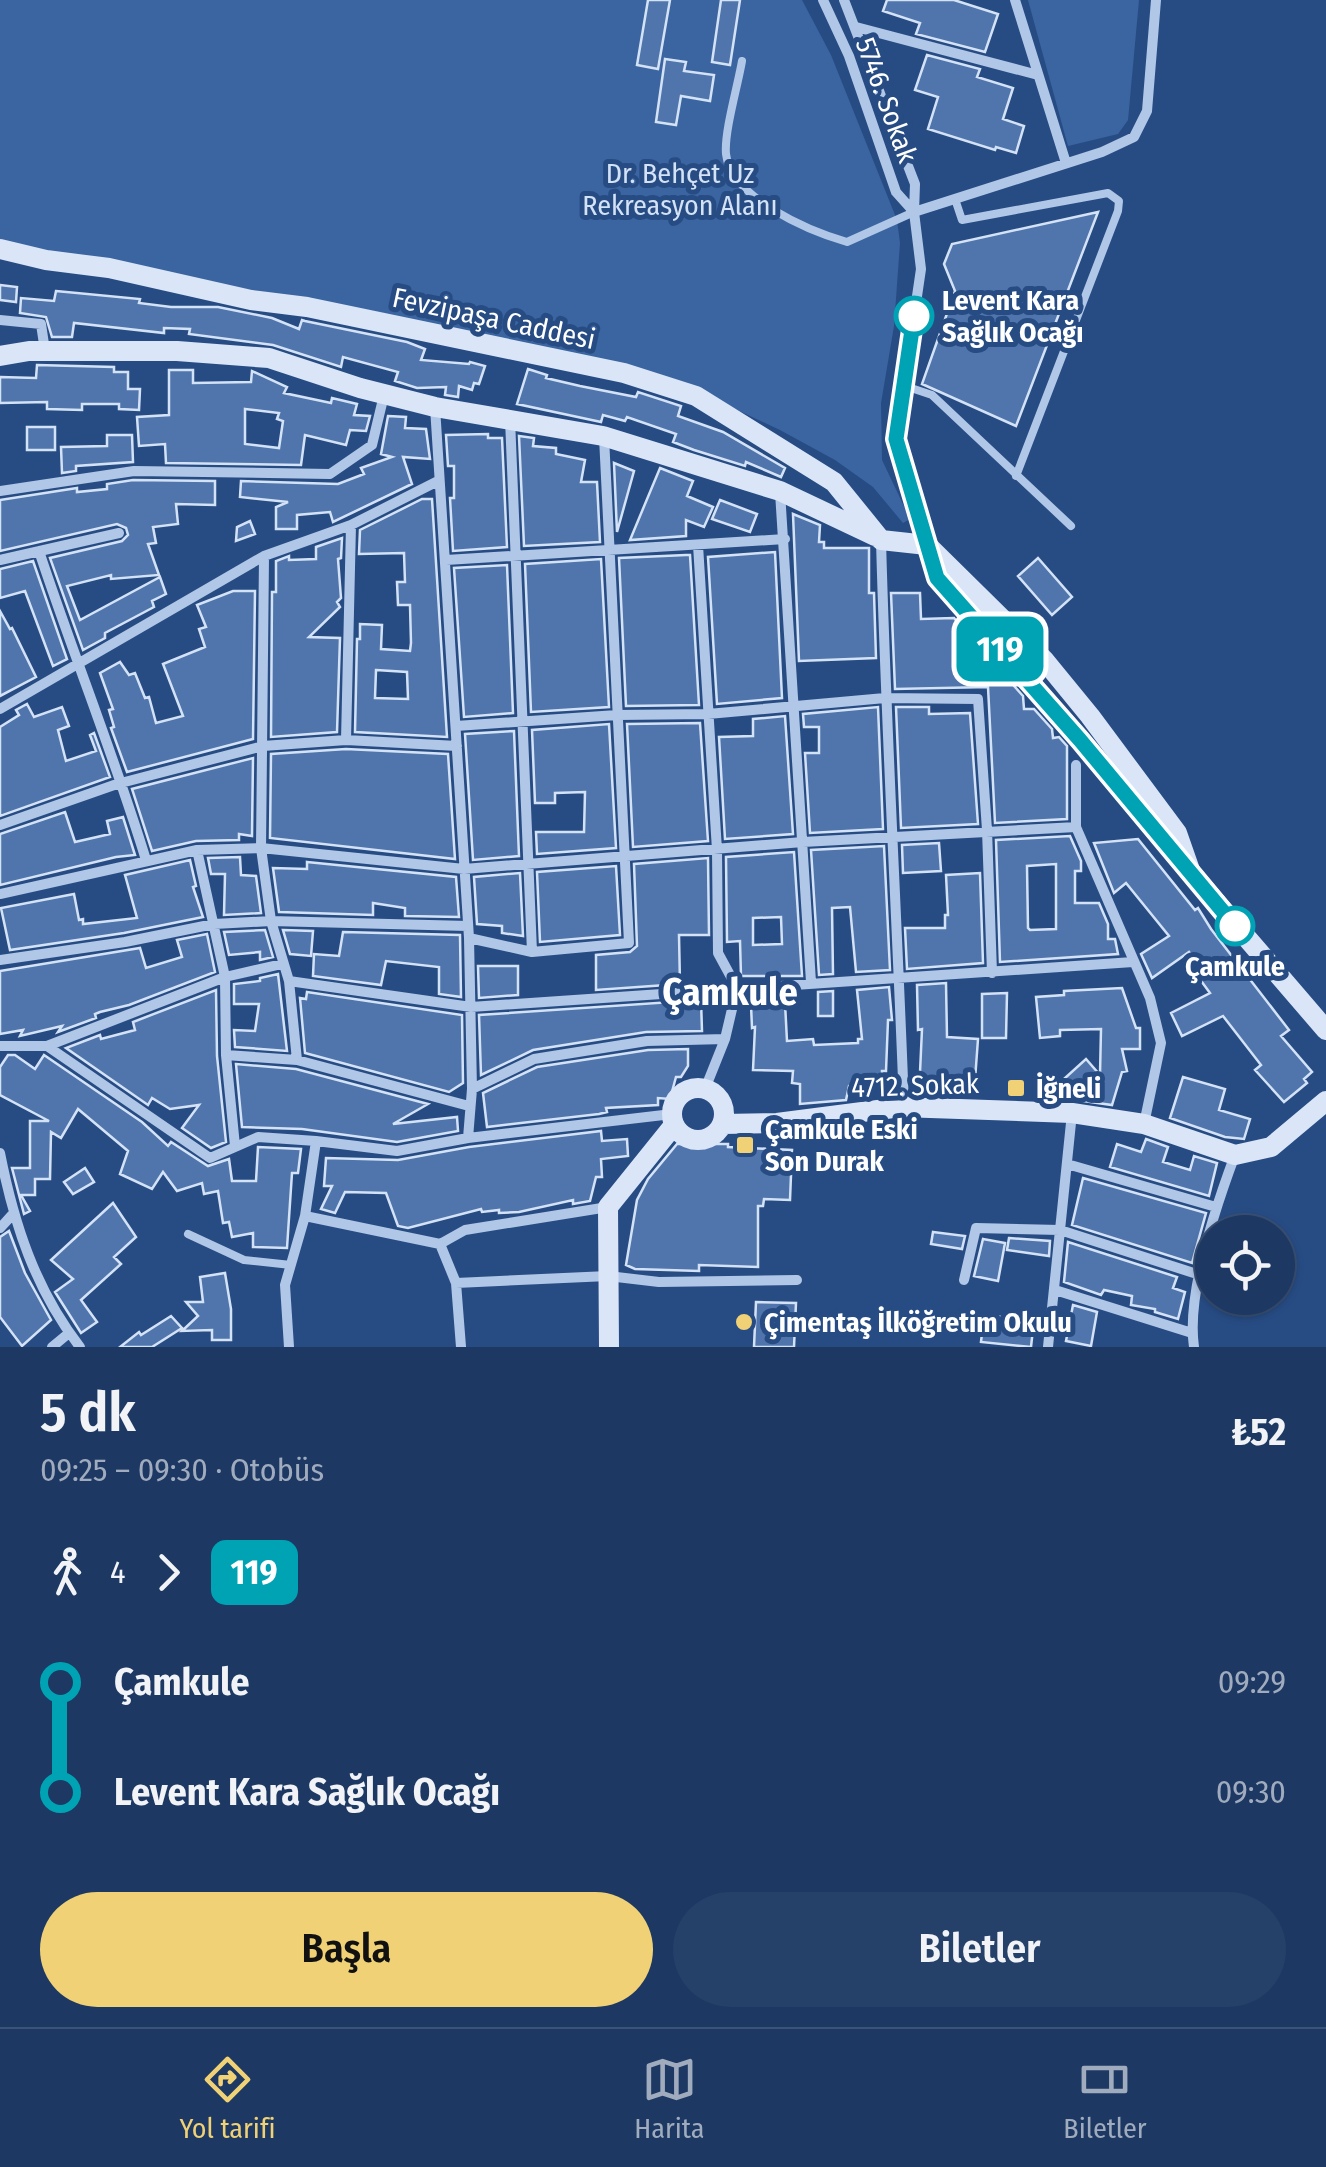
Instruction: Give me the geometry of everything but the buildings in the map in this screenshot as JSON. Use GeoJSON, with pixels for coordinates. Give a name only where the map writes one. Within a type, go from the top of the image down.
{"type":"FeatureCollection","features":[{"type":"Feature","properties":{"kind":"street","name":"5746. Sokak"},"geometry":{"type":"LineString","coordinates":[[822,0],[849,56],[896,192],[914,212]]}},
{"type":"Feature","properties":{"kind":"street","name":"5746. Sokak"},"geometry":{"type":"LineString","coordinates":[[844,0],[914,184],[921,270],[896,439],[927,544]]}},
{"type":"Feature","properties":{"kind":"street"},"geometry":{"type":"LineString","coordinates":[[1016,0],[1066,162]]}},
{"type":"Feature","properties":{"kind":"street"},"geometry":{"type":"LineString","coordinates":[[914,212],[1120,145],[1134,137],[1147,111],[1156,0]]}},
{"type":"Feature","properties":{"kind":"street"},"geometry":{"type":"LineString","coordinates":[[856,28],[1038,76]]}},
{"type":"Feature","properties":{"kind":"street","name":"Fevzipaşa Caddesi"},"geometry":{"type":"LineString","coordinates":[[0,250],[109,268],[624,373],[696,396],[834,482],[882,540]]}},
{"type":"Feature","properties":{"kind":"street"},"geometry":{"type":"LineString","coordinates":[[0,320],[41,324],[46,351]]}},
{"type":"Feature","properties":{"kind":"street"},"geometry":{"type":"LineString","coordinates":[[0,356],[46,351],[178,351],[269,358],[435,407],[604,436],[780,491],[882,540],[927,544],[937,578],[1326,1030]]}},
{"type":"Feature","properties":{"kind":"street"},"geometry":{"type":"LineString","coordinates":[[0,491],[134,472],[330,474],[372,444],[384,394]]}},
{"type":"Feature","properties":{"kind":"street"},"geometry":{"type":"LineString","coordinates":[[435,407],[469,932],[472,1088],[468,1138]]}},
{"type":"Feature","properties":{"kind":"street"},"geometry":{"type":"LineString","coordinates":[[510,419],[532,952]]}},
{"type":"Feature","properties":{"kind":"street"},"geometry":{"type":"LineString","coordinates":[[0,960],[214,924],[271,921],[469,932],[532,952],[629,943],[604,436]]}},
{"type":"Feature","properties":{"kind":"street"},"geometry":{"type":"LineString","coordinates":[[0,709],[264,556],[351,525],[438,480]]}},
{"type":"Feature","properties":{"kind":"street"},"geometry":{"type":"LineString","coordinates":[[780,491],[811,982]]}},
{"type":"Feature","properties":{"kind":"street"},"geometry":{"type":"LineString","coordinates":[[346,740],[351,525]]}},
{"type":"Feature","properties":{"kind":"street"},"geometry":{"type":"LineString","coordinates":[[0,560],[120,533]]}},
{"type":"Feature","properties":{"kind":"street"},"geometry":{"type":"LineString","coordinates":[[446,560],[785,539]]}},
{"type":"Feature","properties":{"kind":"street"},"geometry":{"type":"LineString","coordinates":[[882,540],[885,698],[904,1107]]}},
{"type":"Feature","properties":{"kind":"street"},"geometry":{"type":"LineString","coordinates":[[698,545],[717,850],[718,953],[737,988],[725,1038],[706,1089]]}},
{"type":"Feature","properties":{"kind":"street"},"geometry":{"type":"LineString","coordinates":[[39,551],[146,860]]}},
{"type":"Feature","properties":{"kind":"street"},"geometry":{"type":"LineString","coordinates":[[264,556],[261,848],[271,921],[290,981],[296,1060]]}},
{"type":"Feature","properties":{"kind":"street"},"geometry":{"type":"LineString","coordinates":[[456,726],[617,715],[708,714],[885,698],[978,699],[992,972]]}},
{"type":"Feature","properties":{"kind":"street"},"geometry":{"type":"LineString","coordinates":[[0,825],[122,783],[263,746],[346,740],[457,746]]}},
{"type":"Feature","properties":{"kind":"street"},"geometry":{"type":"LineString","coordinates":[[1076,764],[1076,827],[1150,998],[1161,1043],[1144,1124]]}},
{"type":"Feature","properties":{"kind":"street"},"geometry":{"type":"LineString","coordinates":[[0,894],[197,850],[261,848],[464,869],[802,842],[1076,827]]}},
{"type":"Feature","properties":{"kind":"street"},"geometry":{"type":"LineString","coordinates":[[197,850],[226,977],[226,1055],[236,1146]]}},
{"type":"Feature","properties":{"kind":"street"},"geometry":{"type":"LineString","coordinates":[[290,981],[471,1006],[1133,962]]}},
{"type":"Feature","properties":{"kind":"street"},"geometry":{"type":"LineString","coordinates":[[0,1046],[48,1046],[226,977],[282,964]]}},
{"type":"Feature","properties":{"kind":"street"},"geometry":{"type":"LineString","coordinates":[[472,1088],[534,1059],[647,1041],[725,1038]]}},
{"type":"Feature","properties":{"kind":"street"},"geometry":{"type":"LineString","coordinates":[[48,1046],[210,1158],[258,1137],[397,1150],[468,1138],[673,1120]]}},
{"type":"Feature","properties":{"kind":"street"},"geometry":{"type":"LineString","coordinates":[[226,1055],[296,1060],[469,1106]]}},
{"type":"Feature","properties":{"kind":"street"},"geometry":{"type":"LineString","coordinates":[[609,1347],[608,1206],[673,1120],[682,1093],[706,1089],[723,1106],[722,1124],[712,1137],[694,1140],[679,1132],[673,1120]]}},
{"type":"Feature","properties":{"kind":"street"},"geometry":{"type":"LineString","coordinates":[[1214,1215],[1235,1155],[1271,1147],[1326,1102]]}},
{"type":"Feature","properties":{"kind":"street","name":"4712. Sokak"},"geometry":{"type":"LineString","coordinates":[[722,1124],[777,1123],[904,1107],[1072,1113],[1144,1124],[1235,1155]]}},
{"type":"Feature","properties":{"kind":"street"},"geometry":{"type":"LineString","coordinates":[[1048,1347],[1072,1113]]}},
{"type":"Feature","properties":{"kind":"street"},"geometry":{"type":"LineString","coordinates":[[289,1347],[285,1285],[305,1216],[316,1141]]}},
{"type":"Feature","properties":{"kind":"street"},"geometry":{"type":"LineString","coordinates":[[0,1153],[12,1214],[32,1268],[80,1347]]}},
{"type":"Feature","properties":{"kind":"street"},"geometry":{"type":"LineString","coordinates":[[1067,1164],[1216,1207]]}},
{"type":"Feature","properties":{"kind":"street"},"geometry":{"type":"LineString","coordinates":[[305,1216],[440,1244],[465,1230],[608,1206]]}},
{"type":"Feature","properties":{"kind":"street"},"geometry":{"type":"LineString","coordinates":[[0,1228],[12,1214]]}},
{"type":"Feature","properties":{"kind":"street"},"geometry":{"type":"LineString","coordinates":[[964,1280],[976,1228],[1060,1230],[1195,1274]]}},
{"type":"Feature","properties":{"kind":"street"},"geometry":{"type":"LineString","coordinates":[[440,1244],[456,1284],[461,1347]]}},
{"type":"Feature","properties":{"kind":"street"},"geometry":{"type":"LineString","coordinates":[[456,1284],[608,1276],[659,1282],[797,1280]]}},
{"type":"Feature","properties":{"kind":"street"},"geometry":{"type":"LineString","coordinates":[[1056,1290],[1192,1333]]}},
{"type":"Feature","properties":{"kind":"street"},"geometry":{"type":"LineString","coordinates":[[1194,1347],[1195,1312]]}},
{"type":"Feature","properties":{"kind":"street"},"geometry":{"type":"LineString","coordinates":[[52,1347],[69,1332]]}},
{"type":"Feature","properties":{"kind":"lane"},"geometry":{"type":"LineString","coordinates":[[742,61],[726,152],[732,176],[786,219],[847,242],[914,212]]}},
{"type":"Feature","properties":{"kind":"lane"},"geometry":{"type":"LineString","coordinates":[[955,199],[962,220],[1108,193],[1119,201],[1016,476]]}},
{"type":"Feature","properties":{"kind":"lane"},"geometry":{"type":"LineString","coordinates":[[905,386],[932,396],[1071,526]]}},
{"type":"Feature","properties":{"kind":"lane"},"geometry":{"type":"LineString","coordinates":[[188,1234],[244,1260],[291,1264]]}},
{"type":"Feature","properties":{"kind":"green space","name":"Dr. Behçet Uz Rekreasyon Alanı"},"geometry":{"type":"Polygon","coordinates":[[[0,0],[802,0],[831,55],[897,220],[900,243],[894,326],[881,403],[882,460],[910,519],[903,523],[873,487],[835,460],[692,389],[333,303],[0,249],[0,0]]]}},
{"type":"Feature","properties":{"kind":"green space"},"geometry":{"type":"Polygon","coordinates":[[[1028,0],[1139,0],[1128,120],[1118,134],[1068,146],[1028,0]]]}},
{"type":"Feature","properties":{"kind":"bus line","name":"119"},"geometry":{"type":"LineString","coordinates":[[914,316],[896,439],[937,578],[1080,740],[1235,926]]}},
{"type":"Feature","properties":{"kind":"place","name":"Levent Kara Sağlık Ocağı"},"geometry":{"type":"Point","coordinates":[914,316]}},
{"type":"Feature","properties":{"kind":"place","name":"Çamkule"},"geometry":{"type":"Point","coordinates":[1235,926]}},
{"type":"Feature","properties":{"kind":"place","name":"İğneli"},"geometry":{"type":"Point","coordinates":[1016,1088]}},
{"type":"Feature","properties":{"kind":"place","name":"Çamkule Eski Son Durak"},"geometry":{"type":"Point","coordinates":[745,1145]}},
{"type":"Feature","properties":{"kind":"place","name":"Çimentaş İlköğretim Okulu"},"geometry":{"type":"Point","coordinates":[744,1322]}},
{"type":"Feature","properties":{"kind":"district","name":"Çamkule"},"geometry":{"type":"Point","coordinates":[730,992]}}]}
